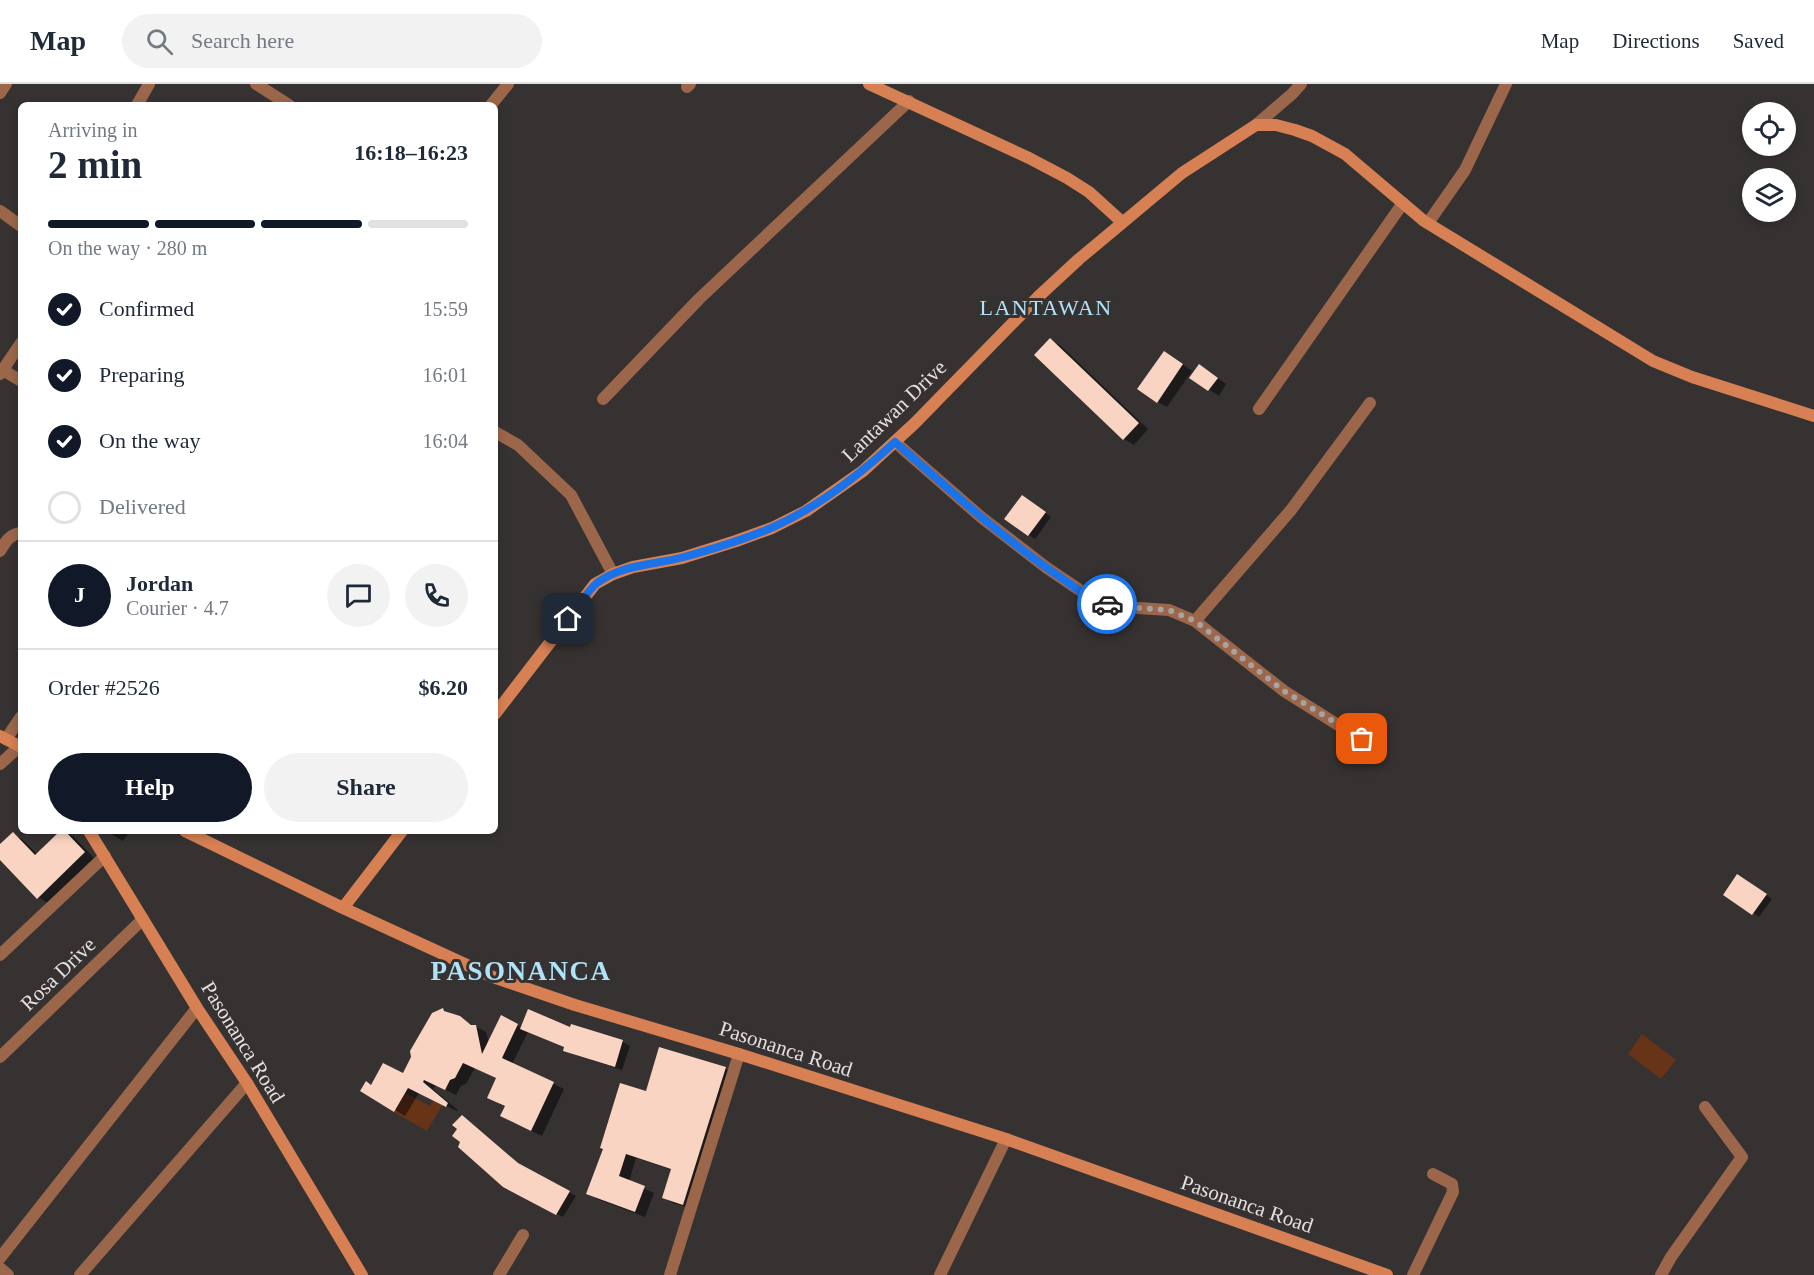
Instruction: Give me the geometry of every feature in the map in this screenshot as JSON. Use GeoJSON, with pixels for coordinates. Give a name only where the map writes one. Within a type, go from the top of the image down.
{"type":"FeatureCollection","features":[{"type":"Feature","properties":{"kind":"street"},"geometry":{"type":"LineString","coordinates":[[0,93],[6,84]]}},
{"type":"Feature","properties":{"kind":"street"},"geometry":{"type":"LineString","coordinates":[[139,102],[149,84]]}},
{"type":"Feature","properties":{"kind":"street"},"geometry":{"type":"LineString","coordinates":[[256,84],[274,101]]}},
{"type":"Feature","properties":{"kind":"street"},"geometry":{"type":"LineString","coordinates":[[494,102],[508,84]]}},
{"type":"Feature","properties":{"kind":"street"},"geometry":{"type":"LineString","coordinates":[[869,84],[890,88],[909,101],[1067,178],[1089,192],[1122,222]]}},
{"type":"Feature","properties":{"kind":"street","name":"Lantawan Drive"},"geometry":{"type":"LineString","coordinates":[[498,710],[595,584],[633,567],[682,558],[772,528],[806,511],[863,471],[1079,259],[1182,173],[1256,125],[1301,84]]}},
{"type":"Feature","properties":{"kind":"street"},"geometry":{"type":"LineString","coordinates":[[1428,223],[1465,170],[1506,84]]}},
{"type":"Feature","properties":{"kind":"street"},"geometry":{"type":"LineString","coordinates":[[603,399],[706,291],[909,101]]}},
{"type":"Feature","properties":{"kind":"street"},"geometry":{"type":"LineString","coordinates":[[1256,125],[1276,124],[1312,136],[1345,154],[1428,223],[1653,362],[1692,377],[1814,416]]}},
{"type":"Feature","properties":{"kind":"street"},"geometry":{"type":"LineString","coordinates":[[1259,409],[1403,203]]}},
{"type":"Feature","properties":{"kind":"street"},"geometry":{"type":"LineString","coordinates":[[0,211],[18,224]]}},
{"type":"Feature","properties":{"kind":"street"},"geometry":{"type":"LineString","coordinates":[[18,348],[2,372],[18,380]]}},
{"type":"Feature","properties":{"kind":"street"},"geometry":{"type":"LineString","coordinates":[[1195,621],[1291,510],[1370,403]]}},
{"type":"Feature","properties":{"kind":"street"},"geometry":{"type":"LineString","coordinates":[[498,434],[518,445],[571,495],[613,574]]}},
{"type":"Feature","properties":{"kind":"street"},"geometry":{"type":"LineString","coordinates":[[895,442],[981,517],[1047,568],[1096,601],[1123,607],[1169,610],[1195,621],[1284,691],[1378,750]]}},
{"type":"Feature","properties":{"kind":"street"},"geometry":{"type":"LineString","coordinates":[[0,550],[6,540],[18,533]]}},
{"type":"Feature","properties":{"kind":"street"},"geometry":{"type":"LineString","coordinates":[[18,720],[3,738],[18,745]]}},
{"type":"Feature","properties":{"kind":"street"},"geometry":{"type":"LineString","coordinates":[[0,764],[18,749]]}},
{"type":"Feature","properties":{"kind":"street","name":"Pasonanca Road"},"geometry":{"type":"LineString","coordinates":[[90,834],[197,1008],[247,1083],[362,1275]]}},
{"type":"Feature","properties":{"kind":"street","name":"Pasonanca Road"},"geometry":{"type":"LineString","coordinates":[[191,834],[343,908],[493,977],[575,1005],[739,1054],[1006,1139],[1387,1275]]}},
{"type":"Feature","properties":{"kind":"street"},"geometry":{"type":"LineString","coordinates":[[343,908],[400,834]]}},
{"type":"Feature","properties":{"kind":"street"},"geometry":{"type":"LineString","coordinates":[[0,955],[105,856]]}},
{"type":"Feature","properties":{"kind":"street","name":"Rosa Drive"},"geometry":{"type":"LineString","coordinates":[[0,1057],[144,919]]}},
{"type":"Feature","properties":{"kind":"street"},"geometry":{"type":"LineString","coordinates":[[0,1258],[197,1008]]}},
{"type":"Feature","properties":{"kind":"street"},"geometry":{"type":"LineString","coordinates":[[670,1275],[739,1054]]}},
{"type":"Feature","properties":{"kind":"street"},"geometry":{"type":"LineString","coordinates":[[80,1275],[247,1083]]}},
{"type":"Feature","properties":{"kind":"street"},"geometry":{"type":"LineString","coordinates":[[1661,1275],[1671,1257],[1742,1157],[1705,1107]]}},
{"type":"Feature","properties":{"kind":"street"},"geometry":{"type":"LineString","coordinates":[[940,1275],[1006,1139]]}},
{"type":"Feature","properties":{"kind":"street"},"geometry":{"type":"LineString","coordinates":[[1413,1275],[1453,1192],[1452,1184],[1433,1174]]}},
{"type":"Feature","properties":{"kind":"street"},"geometry":{"type":"LineString","coordinates":[[499,1275],[523,1235]]}},
{"type":"Feature","properties":{"kind":"street"},"geometry":{"type":"LineString","coordinates":[[0,1268],[8,1275]]}},
{"type":"Feature","properties":{"kind":"shaded area"},"geometry":{"type":"Polygon","coordinates":[[[1642,1034],[1676,1060],[1661,1079],[1628,1054],[1642,1034]]]}},
{"type":"Feature","properties":{"kind":"shaded area"},"geometry":{"type":"Polygon","coordinates":[[[405,1093],[430,1106],[433,1101],[442,1105],[427,1131],[394,1112],[405,1093]]]}},
{"type":"Feature","properties":{"kind":"building"},"geometry":{"type":"Polygon","coordinates":[[[1050,338],[1139,423],[1123,440],[1034,355],[1050,338]]]}},
{"type":"Feature","properties":{"kind":"building"},"geometry":{"type":"Polygon","coordinates":[[[1164,351],[1183,364],[1157,403],[1137,389],[1164,351]]]}},
{"type":"Feature","properties":{"kind":"building"},"geometry":{"type":"Polygon","coordinates":[[[1199,364],[1218,378],[1208,391],[1189,378],[1199,364]]]}},
{"type":"Feature","properties":{"kind":"building"},"geometry":{"type":"Polygon","coordinates":[[[1022,495],[1046,512],[1028,536],[1004,519],[1022,495]]]}},
{"type":"Feature","properties":{"kind":"building"},"geometry":{"type":"Polygon","coordinates":[[[13,832],[35,855],[57,834],[68,834],[85,852],[37,899],[0,860],[0,844],[13,832]]]}},
{"type":"Feature","properties":{"kind":"building"},"geometry":{"type":"Polygon","coordinates":[[[1737,874],[1767,894],[1752,915],[1723,895],[1737,874]]]}},
{"type":"Feature","properties":{"kind":"building"},"geometry":{"type":"Polygon","coordinates":[[[443,1008],[444,1011],[460,1016],[471,1025],[476,1025],[482,1054],[501,1015],[518,1024],[502,1058],[554,1082],[531,1131],[500,1116],[505,1106],[487,1098],[496,1078],[463,1063],[445,1090],[424,1080],[423,1082],[448,1103],[446,1107],[408,1088],[394,1112],[360,1091],[366,1081],[371,1085],[383,1063],[403,1073],[411,1057],[410,1051],[432,1013],[443,1008]]]}},
{"type":"Feature","properties":{"kind":"building"},"geometry":{"type":"Polygon","coordinates":[[[528,1009],[570,1027],[571,1024],[623,1040],[615,1067],[563,1051],[564,1047],[520,1029],[528,1009]]]}},
{"type":"Feature","properties":{"kind":"building"},"geometry":{"type":"Polygon","coordinates":[[[659,1047],[726,1067],[683,1205],[662,1198],[671,1169],[626,1154],[619,1176],[645,1186],[635,1212],[586,1194],[603,1149],[600,1148],[620,1083],[646,1091],[659,1047]]]}},
{"type":"Feature","properties":{"kind":"building"},"geometry":{"type":"Polygon","coordinates":[[[462,1115],[518,1163],[570,1191],[556,1215],[503,1187],[458,1147],[460,1142],[452,1136],[457,1129],[452,1125],[462,1115]]]}},
{"type":"Feature","properties":{"kind":"way so far"},"geometry":{"type":"LineString","coordinates":[[1107,604],[1169,610],[1195,621],[1284,691],[1362,739]]}},
{"type":"Feature","properties":{"kind":"district","name":"LANTAWAN"},"geometry":{"type":"Point","coordinates":[1046,307]}},
{"type":"Feature","properties":{"kind":"district","name":"PASONANCA"},"geometry":{"type":"Point","coordinates":[521,971]}},
{"type":"Feature","properties":{"kind":"route"},"geometry":{"type":"LineString","coordinates":[[568,619],[595,584],[613,574],[633,567],[682,558],[736,541],[772,528],[806,511],[863,471],[895,442],[981,517],[1047,568],[1096,601],[1107,604]]}}]}
